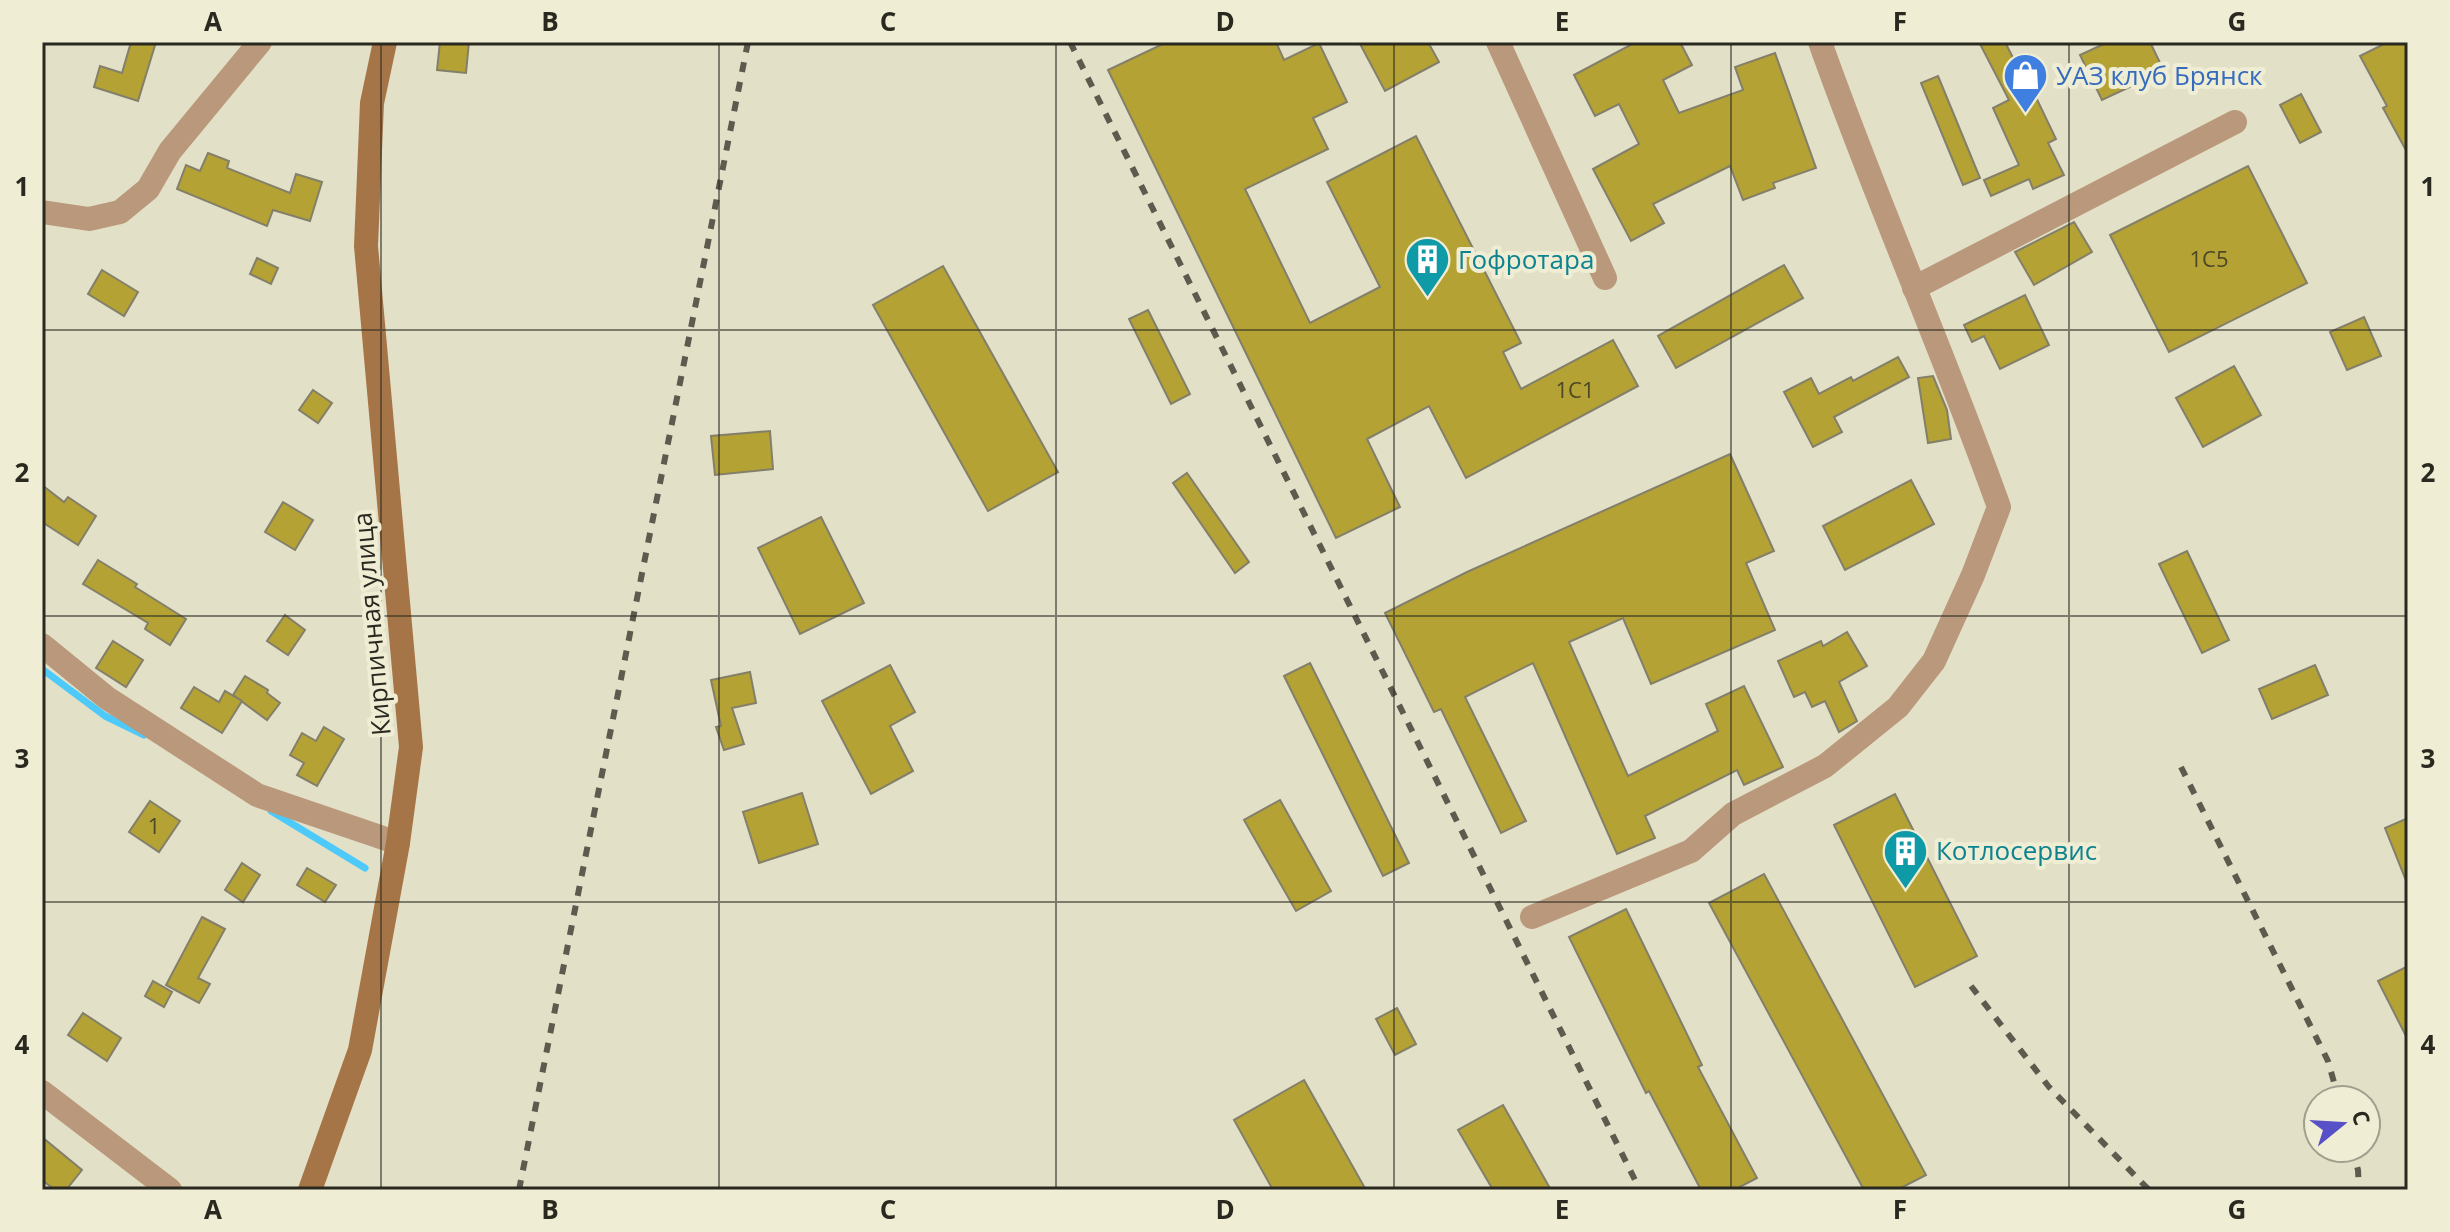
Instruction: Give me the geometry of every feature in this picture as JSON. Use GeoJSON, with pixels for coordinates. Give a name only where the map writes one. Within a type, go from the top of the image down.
{"type":"FeatureCollection","features":[{"type":"Feature","properties":{"kind":"street"},"geometry":{"type":"LineString","coordinates":[[42,212],[89,219],[120,212],[148,189],[170,151],[260,42]]}},
{"type":"Feature","properties":{"kind":"street","name":"Кирпичная улица"},"geometry":{"type":"LineString","coordinates":[[310,1190],[360,1050],[398,843],[411,747],[366,246],[372,103],[385,42]]}},
{"type":"Feature","properties":{"kind":"street"},"geometry":{"type":"LineString","coordinates":[[1498,42],[1605,278]]}},
{"type":"Feature","properties":{"kind":"street"},"geometry":{"type":"LineString","coordinates":[[1532,917],[1691,851],[1733,814],[1825,766],[1898,707],[1934,661],[1973,575],[1999,507],[1820,42]]}},
{"type":"Feature","properties":{"kind":"street"},"geometry":{"type":"LineString","coordinates":[[1914,288],[2235,122]]}},
{"type":"Feature","properties":{"kind":"street"},"geometry":{"type":"LineString","coordinates":[[42,645],[107,698],[257,795],[398,843]]}},
{"type":"Feature","properties":{"kind":"street"},"geometry":{"type":"LineString","coordinates":[[42,1092],[170,1190]]}},
{"type":"Feature","properties":{"kind":"building"},"geometry":{"type":"Polygon","coordinates":[[[131,42],[156,42],[138,101],[94,87],[100,66],[122,73],[131,42]]]}},
{"type":"Feature","properties":{"kind":"building"},"geometry":{"type":"Polygon","coordinates":[[[440,42],[469,42],[466,73],[437,70],[440,42]]]}},
{"type":"Feature","properties":{"kind":"building"},"geometry":{"type":"Polygon","coordinates":[[[1167,42],[1276,42],[1284,60],[1319,43],[1347,102],[1313,118],[1328,149],[1245,189],[1310,323],[1380,287],[1327,182],[1416,136],[1521,343],[1503,352],[1521,389],[1613,340],[1638,386],[1466,478],[1429,406],[1367,439],[1400,507],[1336,538],[1108,70],[1167,42]]]}},
{"type":"Feature","properties":{"kind":"building"},"geometry":{"type":"Polygon","coordinates":[[[1359,42],[1428,42],[1439,62],[1385,91],[1359,42]]]}},
{"type":"Feature","properties":{"kind":"building"},"geometry":{"type":"Polygon","coordinates":[[[1636,42],[1680,42],[1692,65],[1663,80],[1679,113],[1743,90],[1735,67],[1775,53],[1816,168],[1773,183],[1775,188],[1743,200],[1730,166],[1653,204],[1664,223],[1631,241],[1593,169],[1639,144],[1619,104],[1595,116],[1574,75],[1636,42]]]}},
{"type":"Feature","properties":{"kind":"building"},"geometry":{"type":"Polygon","coordinates":[[[1979,42],[2005,42],[2056,139],[2048,143],[2064,175],[2033,189],[2029,179],[1991,196],[1984,180],[2019,165],[1993,108],[2009,100],[1979,42]]]}},
{"type":"Feature","properties":{"kind":"building"},"geometry":{"type":"Polygon","coordinates":[[[2108,42],[2150,42],[2164,71],[2102,100],[2080,55],[2108,42]]]}},
{"type":"Feature","properties":{"kind":"building"},"geometry":{"type":"Polygon","coordinates":[[[2388,42],[2408,42],[2408,154],[2360,56],[2388,42]]]}},
{"type":"Feature","properties":{"kind":"building"},"geometry":{"type":"Polygon","coordinates":[[[1938,76],[1980,178],[1963,185],[1921,83],[1938,76]]]}},
{"type":"Feature","properties":{"kind":"building"},"geometry":{"type":"Polygon","coordinates":[[[2301,94],[2321,132],[2300,143],[2280,105],[2301,94]]]}},
{"type":"Feature","properties":{"kind":"building"},"geometry":{"type":"Polygon","coordinates":[[[208,153],[229,161],[227,168],[290,193],[296,174],[322,182],[310,221],[273,210],[267,226],[177,189],[186,165],[200,171],[208,153]]]}},
{"type":"Feature","properties":{"kind":"building"},"geometry":{"type":"Polygon","coordinates":[[[2248,166],[2307,283],[2169,352],[2110,235],[2248,166]]]}},
{"type":"Feature","properties":{"kind":"building"},"geometry":{"type":"Polygon","coordinates":[[[2074,222],[2092,252],[2034,285],[2015,252],[2074,222]]]}},
{"type":"Feature","properties":{"kind":"building"},"geometry":{"type":"Polygon","coordinates":[[[257,258],[278,268],[271,284],[250,274],[257,258]]]}},
{"type":"Feature","properties":{"kind":"building"},"geometry":{"type":"Polygon","coordinates":[[[1784,265],[1803,298],[1676,368],[1658,336],[1784,265]]]}},
{"type":"Feature","properties":{"kind":"building"},"geometry":{"type":"Polygon","coordinates":[[[943,266],[1058,472],[988,511],[873,305],[943,266]]]}},
{"type":"Feature","properties":{"kind":"building"},"geometry":{"type":"Polygon","coordinates":[[[102,270],[138,292],[124,316],[88,294],[102,270]]]}},
{"type":"Feature","properties":{"kind":"building"},"geometry":{"type":"Polygon","coordinates":[[[2025,295],[2049,345],[2000,369],[1984,336],[1972,342],[1964,325],[2025,295]]]}},
{"type":"Feature","properties":{"kind":"building"},"geometry":{"type":"Polygon","coordinates":[[[1148,310],[1190,394],[1171,404],[1129,319],[1148,310]]]}},
{"type":"Feature","properties":{"kind":"building"},"geometry":{"type":"Polygon","coordinates":[[[2364,317],[2381,356],[2347,370],[2330,332],[2364,317]]]}},
{"type":"Feature","properties":{"kind":"building"},"geometry":{"type":"Polygon","coordinates":[[[1898,357],[1909,377],[1834,417],[1842,432],[1813,447],[1784,392],[1811,378],[1819,394],[1851,377],[1853,381],[1898,357]]]}},
{"type":"Feature","properties":{"kind":"building"},"geometry":{"type":"Polygon","coordinates":[[[2234,366],[2261,415],[2203,447],[2176,398],[2234,366]]]}},
{"type":"Feature","properties":{"kind":"building"},"geometry":{"type":"Polygon","coordinates":[[[1933,376],[1947,410],[1951,439],[1928,443],[1918,378],[1933,376]]]}},
{"type":"Feature","properties":{"kind":"building"},"geometry":{"type":"Polygon","coordinates":[[[313,390],[332,403],[318,423],[299,410],[313,390]]]}},
{"type":"Feature","properties":{"kind":"building"},"geometry":{"type":"Polygon","coordinates":[[[770,431],[773,469],[715,475],[711,436],[770,431]]]}},
{"type":"Feature","properties":{"kind":"building"},"geometry":{"type":"Polygon","coordinates":[[[1730,454],[1774,551],[1746,563],[1775,630],[1651,684],[1623,618],[1569,642],[1628,776],[1718,731],[1706,704],[1744,686],[1783,767],[1744,785],[1737,770],[1645,816],[1655,838],[1617,854],[1533,663],[1465,697],[1526,821],[1501,833],[1441,709],[1434,712],[1385,613],[1467,572],[1730,454]]]}},
{"type":"Feature","properties":{"kind":"building"},"geometry":{"type":"Polygon","coordinates":[[[1187,473],[1249,562],[1235,573],[1173,483],[1187,473]]]}},
{"type":"Feature","properties":{"kind":"building"},"geometry":{"type":"Polygon","coordinates":[[[1911,480],[1934,524],[1845,570],[1823,526],[1911,480]]]}},
{"type":"Feature","properties":{"kind":"building"},"geometry":{"type":"Polygon","coordinates":[[[42,485],[64,502],[68,497],[96,516],[78,545],[42,522],[42,485]]]}},
{"type":"Feature","properties":{"kind":"building"},"geometry":{"type":"Polygon","coordinates":[[[283,502],[313,520],[295,550],[265,532],[283,502]]]}},
{"type":"Feature","properties":{"kind":"building"},"geometry":{"type":"Polygon","coordinates":[[[821,517],[864,603],[800,634],[758,548],[821,517]]]}},
{"type":"Feature","properties":{"kind":"building"},"geometry":{"type":"Polygon","coordinates":[[[2187,551],[2229,640],[2202,653],[2159,564],[2187,551]]]}},
{"type":"Feature","properties":{"kind":"building"},"geometry":{"type":"Polygon","coordinates":[[[98,560],[186,619],[170,645],[145,629],[148,623],[83,584],[98,560]]]}},
{"type":"Feature","properties":{"kind":"building"},"geometry":{"type":"Polygon","coordinates":[[[285,615],[305,630],[288,655],[267,641],[285,615]]]}},
{"type":"Feature","properties":{"kind":"building"},"geometry":{"type":"Polygon","coordinates":[[[1847,632],[1867,666],[1839,682],[1857,721],[1839,732],[1825,701],[1812,707],[1805,692],[1794,697],[1778,661],[1821,641],[1823,646],[1847,632]]]}},
{"type":"Feature","properties":{"kind":"building"},"geometry":{"type":"Polygon","coordinates":[[[113,641],[143,660],[126,687],[96,668],[113,641]]]}},
{"type":"Feature","properties":{"kind":"building"},"geometry":{"type":"Polygon","coordinates":[[[1310,663],[1409,863],[1383,876],[1284,676],[1310,663]]]}},
{"type":"Feature","properties":{"kind":"building"},"geometry":{"type":"Polygon","coordinates":[[[890,665],[915,712],[890,726],[913,771],[871,794],[822,701],[890,665]]]}},
{"type":"Feature","properties":{"kind":"building"},"geometry":{"type":"Polygon","coordinates":[[[2315,665],[2328,695],[2272,719],[2259,689],[2315,665]]]}},
{"type":"Feature","properties":{"kind":"building"},"geometry":{"type":"Polygon","coordinates":[[[750,672],[756,703],[732,708],[744,744],[724,750],[716,727],[721,726],[711,680],[750,672]]]}},
{"type":"Feature","properties":{"kind":"building"},"geometry":{"type":"Polygon","coordinates":[[[245,676],[268,690],[267,693],[280,703],[267,720],[233,695],[245,676]]]}},
{"type":"Feature","properties":{"kind":"building"},"geometry":{"type":"Polygon","coordinates":[[[194,687],[219,702],[225,691],[242,701],[222,733],[181,708],[194,687]]]}},
{"type":"Feature","properties":{"kind":"building"},"geometry":{"type":"Polygon","coordinates":[[[324,727],[344,739],[317,786],[297,775],[304,763],[290,755],[302,733],[316,741],[324,727]]]}},
{"type":"Feature","properties":{"kind":"building"},"geometry":{"type":"Polygon","coordinates":[[[802,793],[818,844],[759,863],[743,812],[802,793]]]}},
{"type":"Feature","properties":{"kind":"building","name":"Котлосервис"},"geometry":{"type":"Polygon","coordinates":[[[1895,794],[1977,956],[1915,987],[1834,825],[1895,794]]]}},
{"type":"Feature","properties":{"kind":"building"},"geometry":{"type":"Polygon","coordinates":[[[1280,800],[1331,891],[1296,911],[1244,820],[1280,800]]]}},
{"type":"Feature","properties":{"kind":"building"},"geometry":{"type":"Polygon","coordinates":[[[150,801],[180,821],[159,852],[129,832],[150,801]]]}},
{"type":"Feature","properties":{"kind":"building"},"geometry":{"type":"Polygon","coordinates":[[[2408,818],[2408,883],[2407,883],[2385,828],[2408,818]]]}},
{"type":"Feature","properties":{"kind":"building"},"geometry":{"type":"Polygon","coordinates":[[[242,863],[260,875],[243,902],[225,890],[242,863]]]}},
{"type":"Feature","properties":{"kind":"building"},"geometry":{"type":"Polygon","coordinates":[[[307,868],[336,885],[325,902],[297,885],[307,868]]]}},
{"type":"Feature","properties":{"kind":"building"},"geometry":{"type":"Polygon","coordinates":[[[1764,874],[1926,1175],[1897,1190],[1864,1190],[1709,903],[1764,874]]]}},
{"type":"Feature","properties":{"kind":"building"},"geometry":{"type":"Polygon","coordinates":[[[1626,909],[1702,1065],[1698,1067],[1757,1178],[1734,1190],[1701,1190],[1649,1091],[1646,1093],[1569,937],[1626,909]]]}},
{"type":"Feature","properties":{"kind":"building"},"geometry":{"type":"Polygon","coordinates":[[[202,917],[225,929],[198,978],[210,984],[199,1003],[166,985],[202,917]]]}},
{"type":"Feature","properties":{"kind":"building"},"geometry":{"type":"Polygon","coordinates":[[[2408,966],[2408,1040],[2378,981],[2408,966]]]}},
{"type":"Feature","properties":{"kind":"building"},"geometry":{"type":"Polygon","coordinates":[[[153,981],[172,992],[164,1007],[145,996],[153,981]]]}},
{"type":"Feature","properties":{"kind":"building"},"geometry":{"type":"Polygon","coordinates":[[[1397,1008],[1416,1044],[1395,1055],[1376,1019],[1397,1008]]]}},
{"type":"Feature","properties":{"kind":"building"},"geometry":{"type":"Polygon","coordinates":[[[83,1013],[121,1038],[107,1061],[68,1035],[83,1013]]]}},
{"type":"Feature","properties":{"kind":"building"},"geometry":{"type":"Polygon","coordinates":[[[1304,1080],[1366,1190],[1273,1190],[1234,1120],[1304,1080]]]}},
{"type":"Feature","properties":{"kind":"building"},"geometry":{"type":"Polygon","coordinates":[[[1503,1105],[1551,1190],[1493,1190],[1458,1130],[1503,1105]]]}},
{"type":"Feature","properties":{"kind":"building"},"geometry":{"type":"Polygon","coordinates":[[[42,1137],[82,1170],[66,1190],[55,1190],[42,1180],[42,1137]]]}},
{"type":"Feature","properties":{"kind":"waterway"},"geometry":{"type":"LineString","coordinates":[[42,669],[105,716],[144,735]]}},
{"type":"Feature","properties":{"kind":"waterway"},"geometry":{"type":"LineString","coordinates":[[271,811],[365,868]]}},
{"type":"Feature","properties":{"kind":"railway"},"geometry":{"type":"LineString","coordinates":[[519,1190],[748,42]]}},
{"type":"Feature","properties":{"kind":"railway"},"geometry":{"type":"LineString","coordinates":[[1070,42],[1640,1190]]}},
{"type":"Feature","properties":{"kind":"railway"},"geometry":{"type":"LineString","coordinates":[[2181,767],[2328,1061],[2334,1084]]}},
{"type":"Feature","properties":{"kind":"railway"},"geometry":{"type":"LineString","coordinates":[[1971,986],[2049,1087],[2149,1190]]}},
{"type":"Feature","properties":{"kind":"railway"},"geometry":{"type":"LineString","coordinates":[[2356,1164],[2359,1190]]}},
{"type":"Feature","properties":{"kind":"place","name":"УАЗ клуб Брянск"},"geometry":{"type":"Point","coordinates":[2025,115]}},
{"type":"Feature","properties":{"kind":"place","name":"Гофротара"},"geometry":{"type":"Point","coordinates":[1427,299]}},
{"type":"Feature","properties":{"kind":"place","name":"Котлосервис"},"geometry":{"type":"Point","coordinates":[1905,890]}}]}
